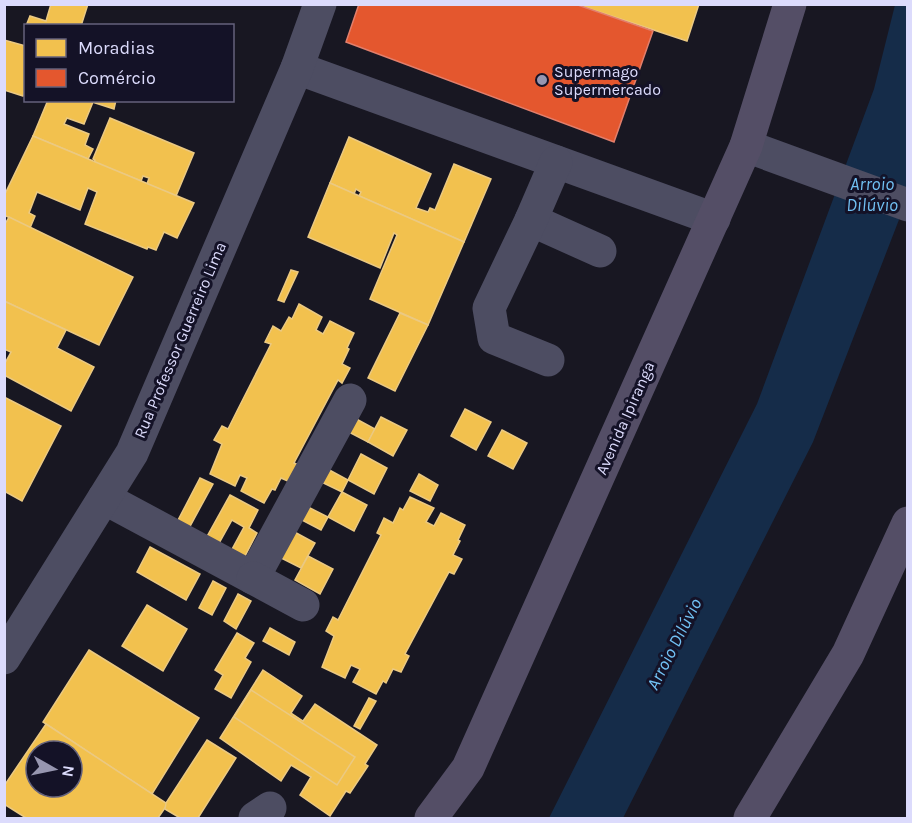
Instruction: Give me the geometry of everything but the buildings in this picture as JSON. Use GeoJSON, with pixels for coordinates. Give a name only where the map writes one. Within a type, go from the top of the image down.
{"type":"FeatureCollection","features":[{"type":"Feature","properties":{"kind":"main road","name":"Avenida Ipiranga"},"geometry":{"type":"LineString","coordinates":[[431,819],[468,768],[714,219],[746,146],[790,4]]}},
{"type":"Feature","properties":{"kind":"main road"},"geometry":{"type":"LineString","coordinates":[[750,819],[848,654],[908,523]]}},
{"type":"Feature","properties":{"kind":"street","name":"Rua Professor Guerreiro Lima"},"geometry":{"type":"LineString","coordinates":[[4,658],[132,453],[297,68],[320,4]]}},
{"type":"Feature","properties":{"kind":"street"},"geometry":{"type":"LineString","coordinates":[[297,68],[714,219]]}},
{"type":"Feature","properties":{"kind":"street"},"geometry":{"type":"LineString","coordinates":[[746,146],[908,205]]}},
{"type":"Feature","properties":{"kind":"street"},"geometry":{"type":"LineString","coordinates":[[548,360],[494,338],[489,308],[556,162]]}},
{"type":"Feature","properties":{"kind":"street"},"geometry":{"type":"LineString","coordinates":[[531,220],[600,251]]}},
{"type":"Feature","properties":{"kind":"street"},"geometry":{"type":"LineString","coordinates":[[253,578],[350,400]]}},
{"type":"Feature","properties":{"kind":"street"},"geometry":{"type":"LineString","coordinates":[[104,498],[303,604]]}},
{"type":"Feature","properties":{"kind":"water","name":"Arroio Dilúvio"},"geometry":{"type":"Polygon","coordinates":[[[895,5],[907,5],[907,199],[813,442],[623,818],[549,818],[757,404],[874,89],[895,5]]]}},
{"type":"Feature","properties":{"kind":"place","name":"Supermago Supermercado"},"geometry":{"type":"Point","coordinates":[542,80]}}]}
